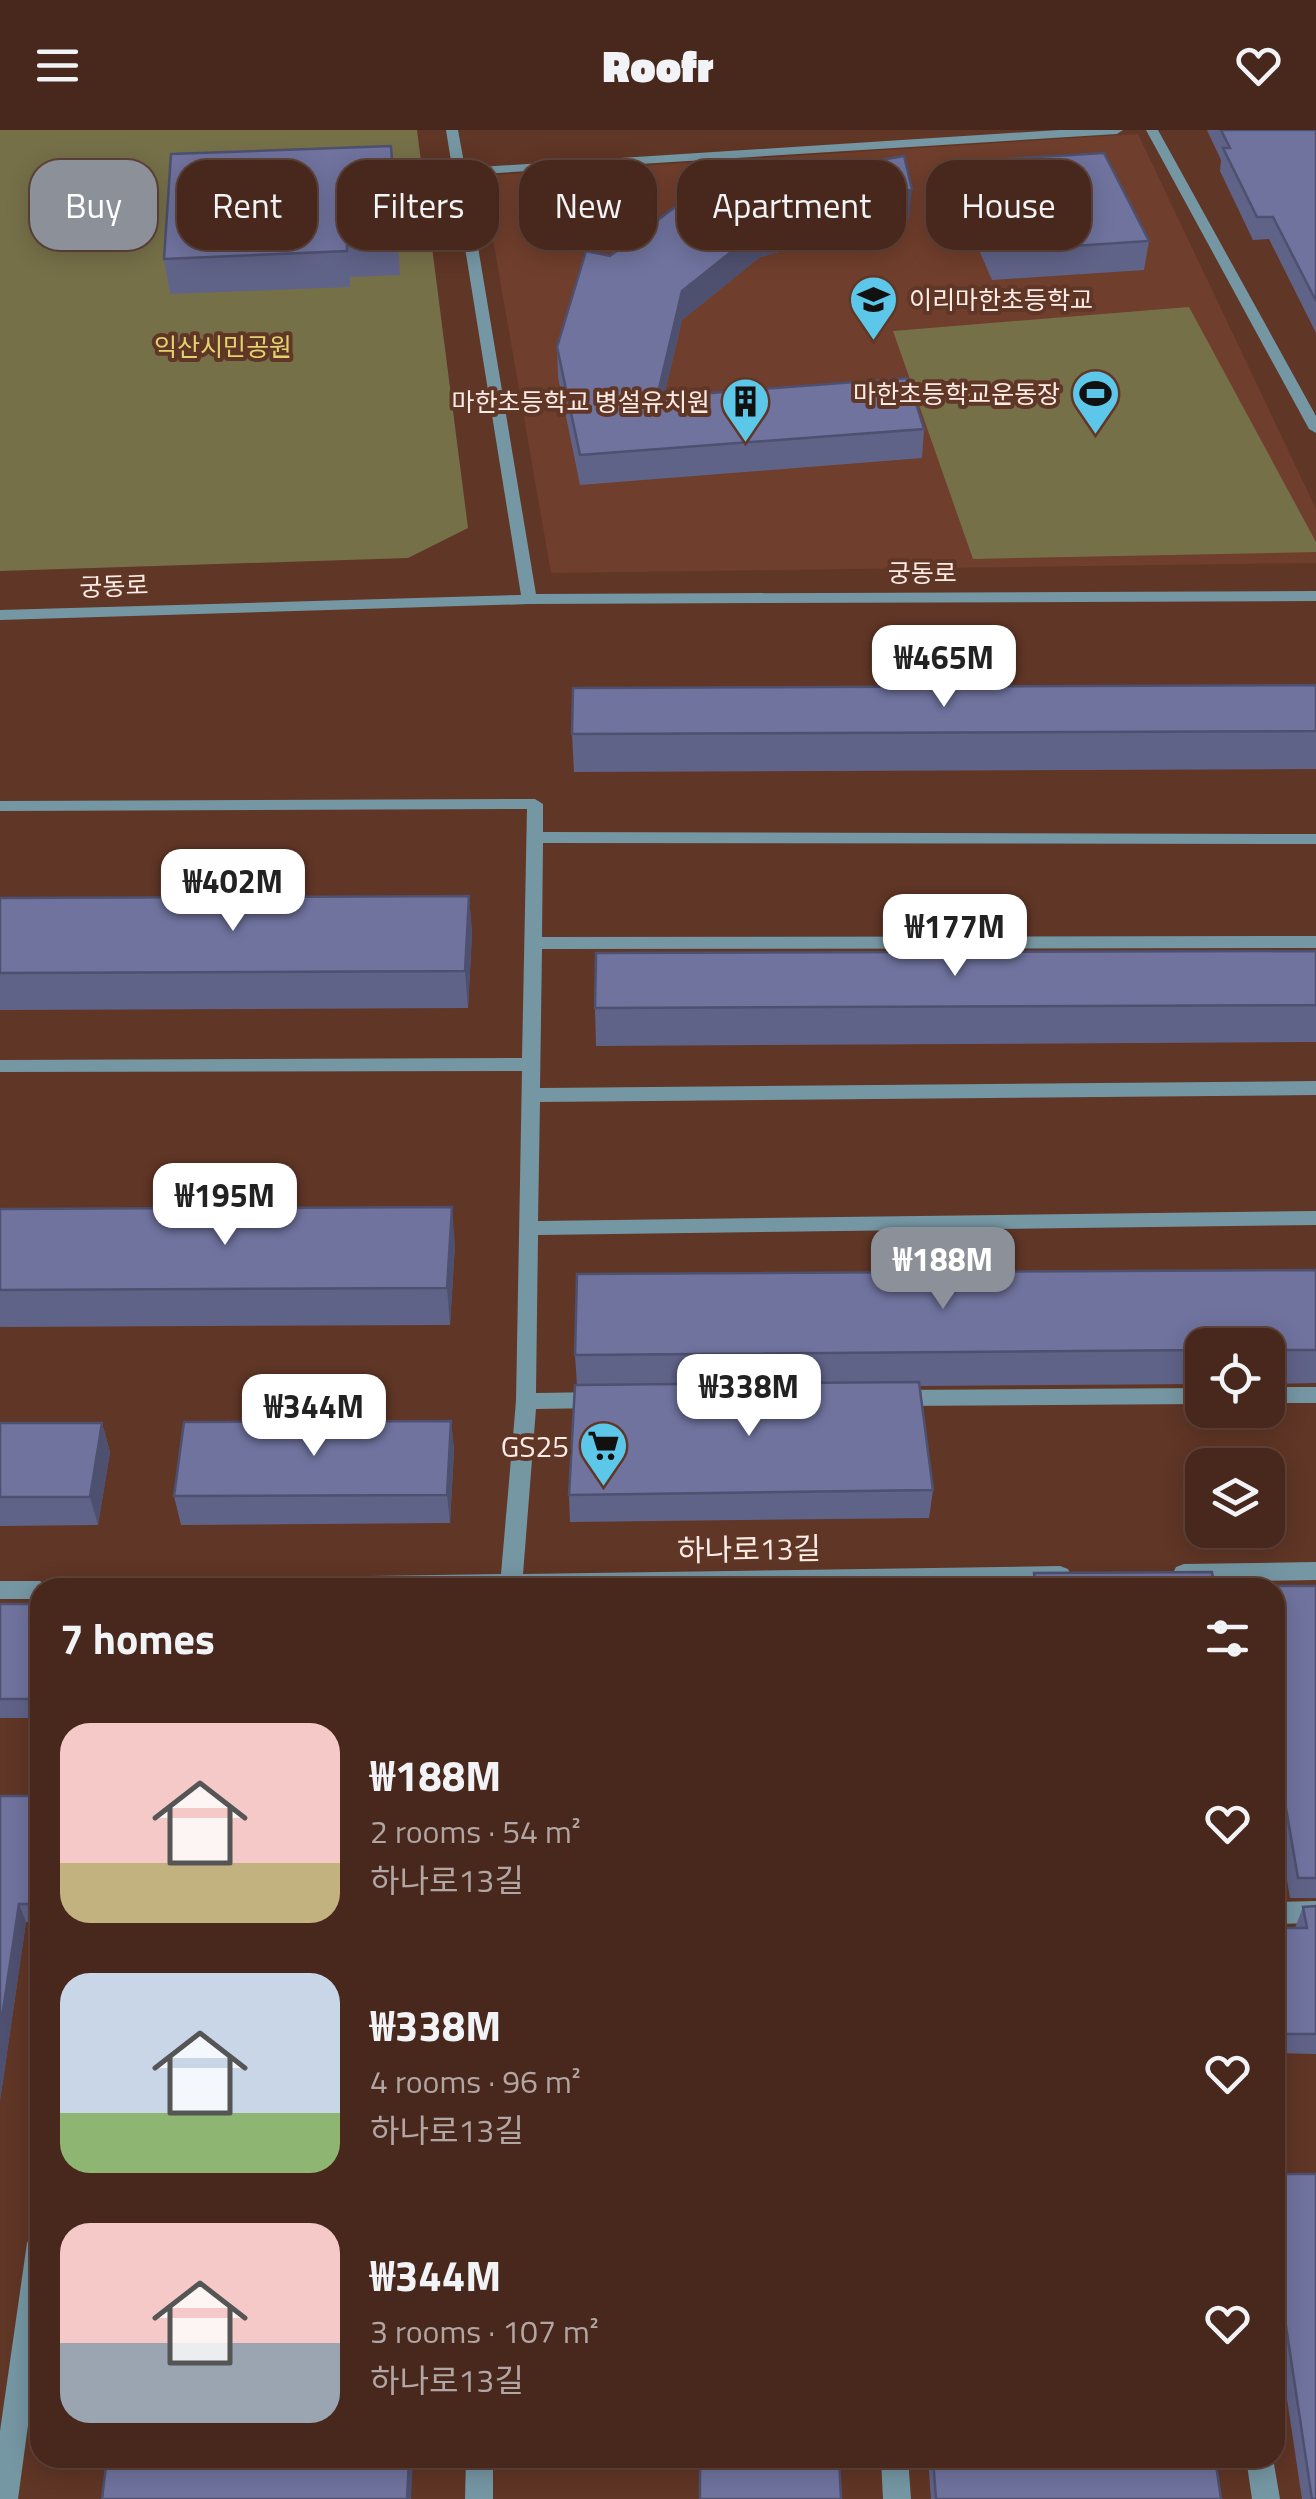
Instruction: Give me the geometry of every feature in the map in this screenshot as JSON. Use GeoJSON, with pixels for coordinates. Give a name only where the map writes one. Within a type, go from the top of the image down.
{"type":"FeatureCollection","features":[{"type":"Feature","properties":{"kind":"street"},"geometry":{"type":"LineString","coordinates":[[452,130],[457,160]]}},
{"type":"Feature","properties":{"kind":"street"},"geometry":{"type":"LineString","coordinates":[[499,169],[1117,130]]}},
{"type":"Feature","properties":{"kind":"street"},"geometry":{"type":"LineString","coordinates":[[1152,130],[1316,429]]}},
{"type":"Feature","properties":{"kind":"street"},"geometry":{"type":"LineString","coordinates":[[472,250],[529,600]]}},
{"type":"Feature","properties":{"kind":"street","name":"궁동로"},"geometry":{"type":"LineString","coordinates":[[0,614],[529,600],[1316,596]]}},
{"type":"Feature","properties":{"kind":"street"},"geometry":{"type":"LineString","coordinates":[[0,806],[535,804],[526,1401],[513,1578]]}},
{"type":"Feature","properties":{"kind":"street"},"geometry":{"type":"LineString","coordinates":[[535,837],[1316,839]]}},
{"type":"Feature","properties":{"kind":"street"},"geometry":{"type":"LineString","coordinates":[[533,944],[1316,942]]}},
{"type":"Feature","properties":{"kind":"street"},"geometry":{"type":"LineString","coordinates":[[0,1066],[531,1064]]}},
{"type":"Feature","properties":{"kind":"street"},"geometry":{"type":"LineString","coordinates":[[530,1095],[1316,1088]]}},
{"type":"Feature","properties":{"kind":"street"},"geometry":{"type":"LineString","coordinates":[[529,1228],[1316,1218]]}},
{"type":"Feature","properties":{"kind":"street"},"geometry":{"type":"LineString","coordinates":[[1285,1395],[1316,1395]]}},
{"type":"Feature","properties":{"kind":"street"},"geometry":{"type":"LineString","coordinates":[[864,1398],[1185,1396]]}},
{"type":"Feature","properties":{"kind":"street"},"geometry":{"type":"LineString","coordinates":[[526,1401],[625,1400]]}},
{"type":"Feature","properties":{"kind":"street"},"geometry":{"type":"LineString","coordinates":[[1159,1573],[1316,1571]]}},
{"type":"Feature","properties":{"kind":"street","name":"하나로13길"},"geometry":{"type":"LineString","coordinates":[[873,1578],[1080,1574]]}},
{"type":"Feature","properties":{"kind":"street"},"geometry":{"type":"LineString","coordinates":[[0,1590],[30,1590]]}},
{"type":"Feature","properties":{"kind":"street"},"geometry":{"type":"LineString","coordinates":[[1285,1912],[1316,1912]]}},
{"type":"Feature","properties":{"kind":"street"},"geometry":{"type":"LineString","coordinates":[[4,2499],[30,2315]]}},
{"type":"Feature","properties":{"kind":"street"},"geometry":{"type":"LineString","coordinates":[[478,2499],[480,2468]]}},
{"type":"Feature","properties":{"kind":"street"},"geometry":{"type":"LineString","coordinates":[[896,2468],[898,2499]]}},
{"type":"Feature","properties":{"kind":"street"},"geometry":{"type":"LineString","coordinates":[[1261,2468],[1266,2499]]}},
{"type":"Feature","properties":{"kind":"shaded area","name":"이리마한초등학교"},"geometry":{"type":"Polygon","coordinates":[[[1138,134],[1316,509],[1316,563],[551,573],[495,250],[499,250],[499,175],[519,174],[519,250],[657,250],[657,165],[677,164],[677,250],[906,250],[906,160],[732,160],[1138,134]]]}},
{"type":"Feature","properties":{"kind":"green space","name":"익산시민공원"},"geometry":{"type":"Polygon","coordinates":[[[0,130],[417,130],[421,160],[337,160],[337,250],[432,250],[468,528],[408,558],[0,571],[0,130]]]}},
{"type":"Feature","properties":{"kind":"green space","name":"마한초등학교운동장"},"geometry":{"type":"Polygon","coordinates":[[[1189,307],[1316,542],[1316,552],[973,559],[893,331],[1189,307]]]}},
{"type":"Feature","properties":{"kind":"building"},"geometry":{"type":"Polygon","coordinates":[[[1221,130],[1316,130],[1316,301],[1273,217],[1257,217],[1223,148],[1230,148],[1221,130]]]}},
{"type":"Feature","properties":{"kind":"building"},"geometry":{"type":"Polygon","coordinates":[[[391,146],[392,160],[337,160],[337,250],[347,251],[164,259],[171,154],[391,146]]]}},
{"type":"Feature","properties":{"kind":"building"},"geometry":{"type":"Polygon","coordinates":[[[1104,153],[1149,241],[1091,245],[1091,160],[989,160],[1104,153]]]}},
{"type":"Feature","properties":{"kind":"building"},"geometry":{"type":"Polygon","coordinates":[[[906,164],[912,189],[906,191],[906,164]]]}},
{"type":"Feature","properties":{"kind":"building"},"geometry":{"type":"Polygon","coordinates":[[[677,205],[677,250],[733,250],[682,291],[657,397],[908,378],[924,429],[580,455],[557,347],[586,251],[610,256],[618,250],[657,250],[657,221],[677,205]]]}},
{"type":"Feature","properties":{"kind":"building"},"geometry":{"type":"Polygon","coordinates":[[[1316,685],[1316,731],[572,734],[573,688],[1316,685]]]}},
{"type":"Feature","properties":{"kind":"building"},"geometry":{"type":"Polygon","coordinates":[[[469,896],[465,971],[0,973],[0,898],[469,896]]]}},
{"type":"Feature","properties":{"kind":"building"},"geometry":{"type":"Polygon","coordinates":[[[1316,951],[1316,1005],[595,1008],[596,953],[1316,951]]]}},
{"type":"Feature","properties":{"kind":"building"},"geometry":{"type":"Polygon","coordinates":[[[452,1207],[447,1288],[0,1290],[0,1209],[452,1207]]]}},
{"type":"Feature","properties":{"kind":"building"},"geometry":{"type":"Polygon","coordinates":[[[1316,1270],[1316,1350],[1285,1350],[1285,1328],[1185,1328],[1185,1350],[575,1355],[577,1274],[1316,1270]]]}},
{"type":"Feature","properties":{"kind":"building"},"geometry":{"type":"Polygon","coordinates":[[[919,1382],[933,1490],[569,1495],[575,1385],[919,1382]]]}},
{"type":"Feature","properties":{"kind":"building"},"geometry":{"type":"Polygon","coordinates":[[[451,1421],[447,1495],[174,1496],[184,1422],[451,1421]]]}},
{"type":"Feature","properties":{"kind":"building"},"geometry":{"type":"Polygon","coordinates":[[[0,1423],[102,1423],[90,1497],[0,1497],[0,1423]]]}},
{"type":"Feature","properties":{"kind":"building"},"geometry":{"type":"Polygon","coordinates":[[[1212,1572],[1213,1578],[1035,1578],[1034,1573],[1212,1572]]]}},
{"type":"Feature","properties":{"kind":"building"},"geometry":{"type":"Polygon","coordinates":[[[1285,1586],[1316,1586],[1316,1878],[1298,1878],[1285,1803],[1285,1586]]]}},
{"type":"Feature","properties":{"kind":"building"},"geometry":{"type":"Polygon","coordinates":[[[0,1604],[30,1604],[30,1699],[0,1699],[0,1604]]]}},
{"type":"Feature","properties":{"kind":"building"},"geometry":{"type":"Polygon","coordinates":[[[0,1796],[30,1796],[30,1904],[19,1904],[0,2030],[0,1796]]]}},
{"type":"Feature","properties":{"kind":"building"},"geometry":{"type":"Polygon","coordinates":[[[1316,1906],[1316,2034],[1285,2034],[1285,1928],[1307,1928],[1303,1907],[1316,1906]]]}},
{"type":"Feature","properties":{"kind":"building"},"geometry":{"type":"Polygon","coordinates":[[[1285,2174],[1316,2174],[1316,2499],[1312,2499],[1285,2319],[1285,2174]]]}},
{"type":"Feature","properties":{"kind":"building"},"geometry":{"type":"Polygon","coordinates":[[[106,2468],[409,2468],[407,2499],[102,2499],[106,2468]]]}},
{"type":"Feature","properties":{"kind":"building"},"geometry":{"type":"Polygon","coordinates":[[[700,2468],[839,2468],[841,2499],[700,2499],[700,2468]]]}},
{"type":"Feature","properties":{"kind":"building"},"geometry":{"type":"Polygon","coordinates":[[[934,2468],[1216,2468],[1221,2499],[936,2499],[934,2468]]]}},
{"type":"Feature","properties":{"kind":"place","name":"이리마한초등학교"},"geometry":{"type":"Point","coordinates":[874,342]}},
{"type":"Feature","properties":{"kind":"place","name":"마한초등학교운동장"},"geometry":{"type":"Point","coordinates":[1095,436]}},
{"type":"Feature","properties":{"kind":"place","name":"마한초등학교 병설유치원"},"geometry":{"type":"Point","coordinates":[745,444]}},
{"type":"Feature","properties":{"kind":"place","name":"GS25"},"geometry":{"type":"Point","coordinates":[604,1488]}}]}
